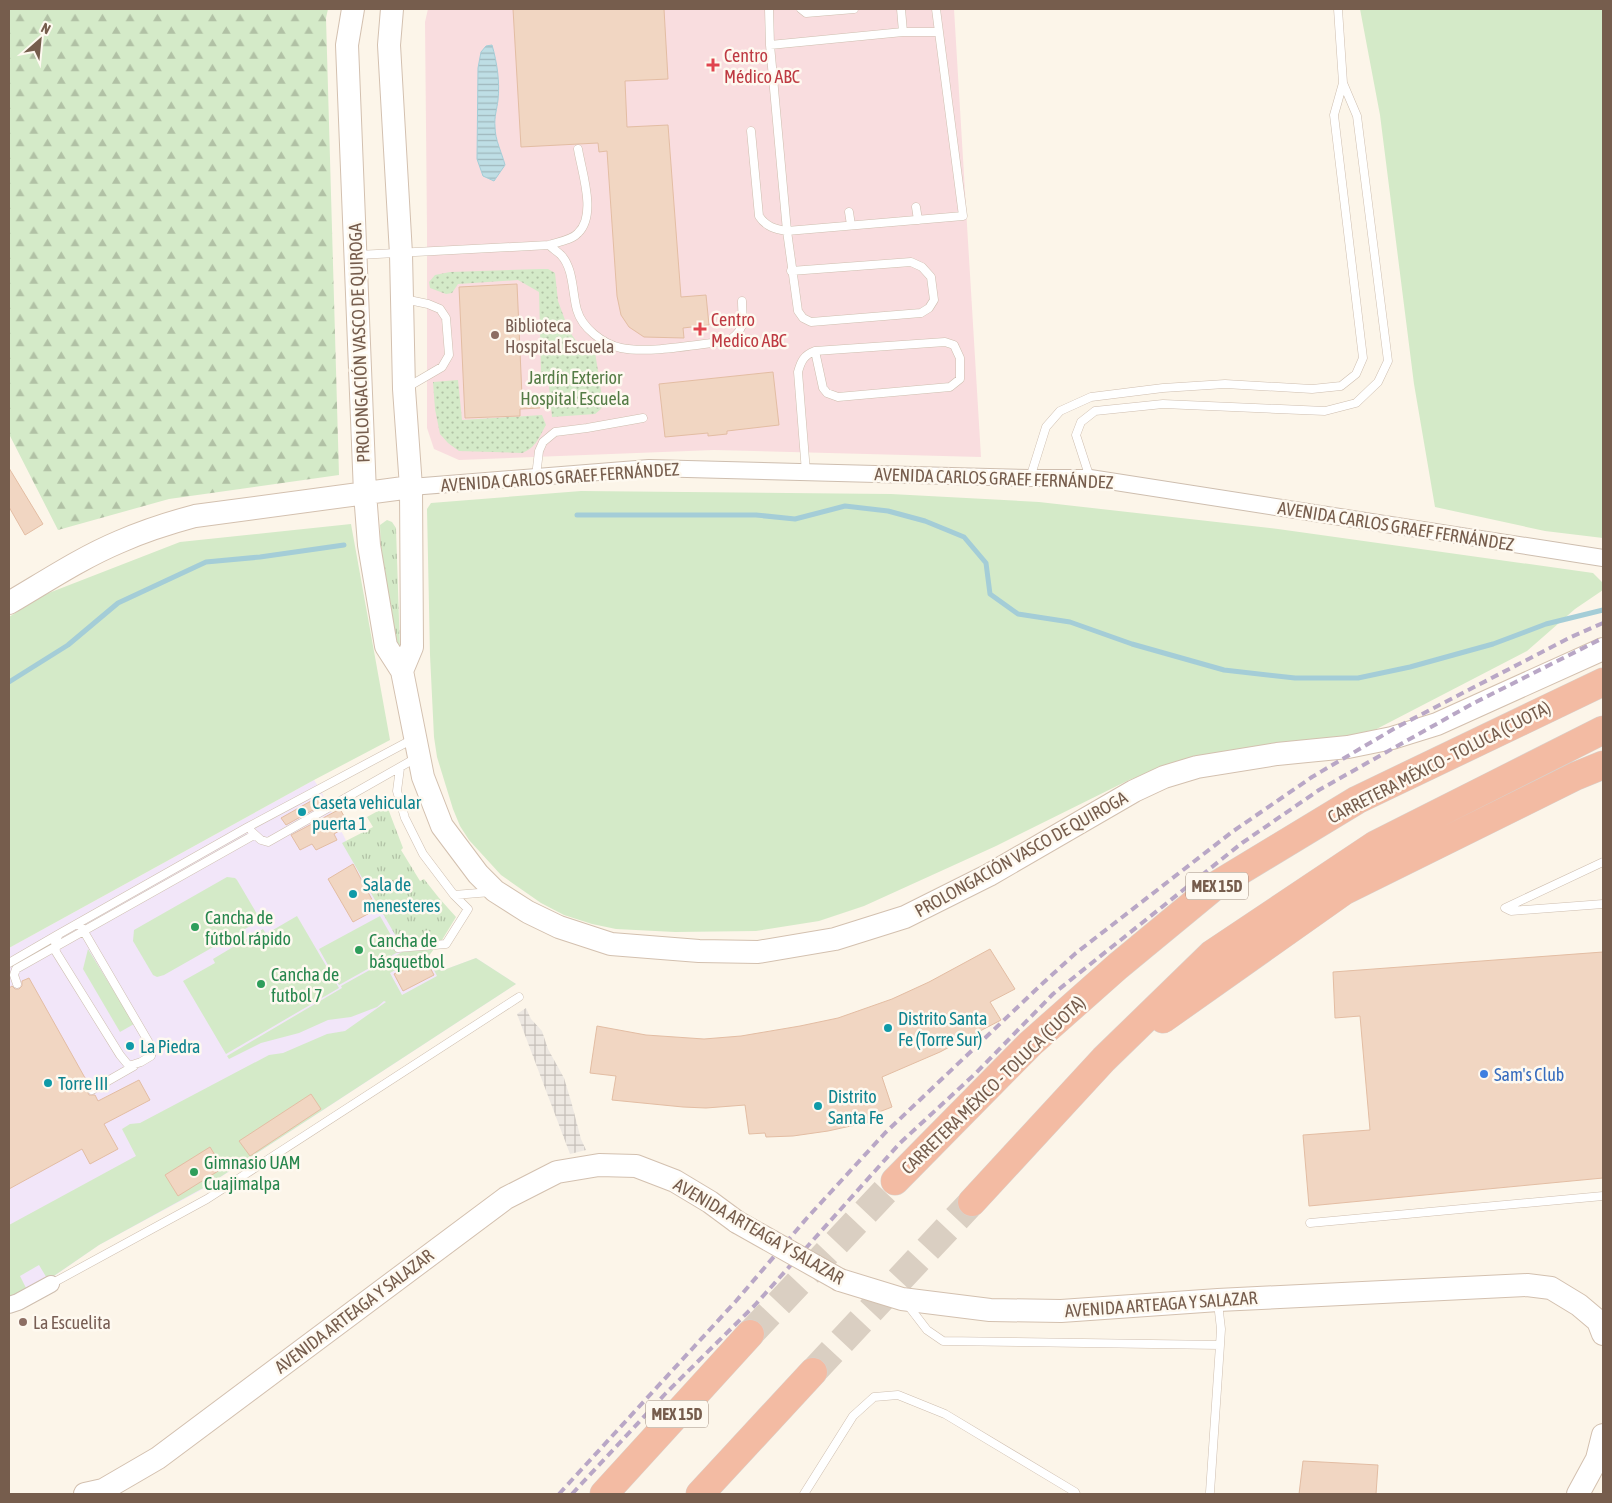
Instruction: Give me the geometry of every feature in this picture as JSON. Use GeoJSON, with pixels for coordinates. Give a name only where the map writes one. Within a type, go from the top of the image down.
{"type":"FeatureCollection","features":[{"type":"Feature","properties":{"kind":"highway","name":"CARRETERA MÉXICO - TOLUCA (CUOTA)"},"geometry":{"type":"LineString","coordinates":[[894,1182],[1030,1044],[1118,966],[1216,886],[1357,800],[1603,682]]}},
{"type":"Feature","properties":{"kind":"highway","name":"MEX 15D"},"geometry":{"type":"LineString","coordinates":[[972,1202],[1104,1059],[1212,954],[1375,845],[1603,730]]}},
{"type":"Feature","properties":{"kind":"highway"},"geometry":{"type":"LineString","coordinates":[[1104,1059],[1186,1004],[1344,891],[1576,776],[1603,765]]}},
{"type":"Feature","properties":{"kind":"highway","name":"MEX 15D"},"geometry":{"type":"LineString","coordinates":[[604,1494],[750,1334]]}},
{"type":"Feature","properties":{"kind":"highway"},"geometry":{"type":"LineString","coordinates":[[700,1494],[813,1372]]}},
{"type":"Feature","properties":{"kind":"street","name":"PROLONGACIÓN VASCO DE QUIROGA"},"geometry":{"type":"LineString","coordinates":[[353,9],[347,45],[365,493],[369,545],[386,646],[402,671],[411,754],[423,777],[442,826],[472,868],[494,891],[528,912],[559,927],[611,944],[699,951],[758,952],[835,939],[904,917],[989,875],[1126,796],[1164,777],[1197,767],[1277,754],[1348,747],[1392,738],[1437,724],[1603,649]]}},
{"type":"Feature","properties":{"kind":"street"},"geometry":{"type":"LineString","coordinates":[[392,9],[389,45],[401,254],[404,389],[411,487],[412,647],[402,671]]}},
{"type":"Feature","properties":{"kind":"street","name":"AVENIDA CARLOS GRAEF FERNÁNDEZ"},"geometry":{"type":"LineString","coordinates":[[411,487],[649,468],[1090,478],[1603,558]]}},
{"type":"Feature","properties":{"kind":"street"},"geometry":{"type":"LineString","coordinates":[[9,603],[57,574],[118,542],[161,525],[195,516],[411,487]]}},
{"type":"Feature","properties":{"kind":"street","name":"AVENIDA ARTEAGA Y SALAZAR"},"geometry":{"type":"LineString","coordinates":[[85,1494],[103,1490],[158,1458],[506,1198],[557,1172],[599,1165],[636,1166],[675,1181],[710,1202],[737,1222],[840,1280],[902,1299],[990,1310],[1061,1311],[1218,1300],[1527,1285],[1551,1288],[1579,1305],[1598,1322],[1603,1334]]}},
{"type":"Feature","properties":{"kind":"street"},"geometry":{"type":"LineString","coordinates":[[9,1305],[51,1284]]}},
{"type":"Feature","properties":{"kind":"street"},"geometry":{"type":"LineString","coordinates":[[1578,1494],[1597,1459],[1603,1435]]}},
{"type":"Feature","properties":{"kind":"lane"},"geometry":{"type":"LineString","coordinates":[[769,9],[770,45],[787,231],[791,271],[798,312],[803,318],[811,322],[921,313],[929,308],[934,300],[932,277],[922,267],[912,262],[791,271]]}},
{"type":"Feature","properties":{"kind":"lane"},"geometry":{"type":"LineString","coordinates":[[801,9],[806,13],[854,9]]}},
{"type":"Feature","properties":{"kind":"lane"},"geometry":{"type":"LineString","coordinates":[[901,9],[903,32]]}},
{"type":"Feature","properties":{"kind":"lane"},"geometry":{"type":"LineString","coordinates":[[751,131],[759,216],[763,223],[772,228],[787,231],[963,216],[936,9]]}},
{"type":"Feature","properties":{"kind":"lane"},"geometry":{"type":"LineString","coordinates":[[1090,478],[1076,435],[1081,422],[1095,411],[1162,404],[1325,411],[1356,403],[1378,382],[1388,361],[1357,116],[1343,83],[1338,9]]}},
{"type":"Feature","properties":{"kind":"lane"},"geometry":{"type":"LineString","coordinates":[[770,45],[903,32],[938,32]]}},
{"type":"Feature","properties":{"kind":"lane"},"geometry":{"type":"LineString","coordinates":[[1030,478],[1046,427],[1060,411],[1091,397],[1163,388],[1225,384],[1312,389],[1341,386],[1356,374],[1363,358],[1334,115],[1343,83]]}},
{"type":"Feature","properties":{"kind":"lane"},"geometry":{"type":"LineString","coordinates":[[356,256],[549,245],[578,235],[586,223],[588,204],[578,150]]}},
{"type":"Feature","properties":{"kind":"lane"},"geometry":{"type":"LineString","coordinates":[[916,207],[918,220]]}},
{"type":"Feature","properties":{"kind":"lane"},"geometry":{"type":"LineString","coordinates":[[849,212],[851,225]]}},
{"type":"Feature","properties":{"kind":"lane"},"geometry":{"type":"LineString","coordinates":[[549,245],[562,256],[570,272],[578,312],[588,328],[605,342],[622,348],[652,349],[728,341],[738,335],[742,326],[742,301]]}},
{"type":"Feature","properties":{"kind":"lane"},"geometry":{"type":"LineString","coordinates":[[402,298],[440,309],[446,318],[448,355],[442,367],[404,389]]}},
{"type":"Feature","properties":{"kind":"lane"},"geometry":{"type":"LineString","coordinates":[[806,472],[798,372],[806,354],[816,351],[946,342],[954,345],[960,358],[960,379],[950,387],[838,397],[827,393],[823,388],[816,351]]}},
{"type":"Feature","properties":{"kind":"lane"},"geometry":{"type":"LineString","coordinates":[[536,476],[539,451],[543,442],[555,432],[643,418]]}},
{"type":"Feature","properties":{"kind":"lane"},"geometry":{"type":"LineString","coordinates":[[9,963],[248,827],[393,752],[411,754]]}},
{"type":"Feature","properties":{"kind":"lane"},"geometry":{"type":"LineString","coordinates":[[248,827],[254,835],[268,842],[411,754]]}},
{"type":"Feature","properties":{"kind":"lane"},"geometry":{"type":"LineString","coordinates":[[398,948],[446,944],[468,909],[454,895],[423,854],[405,818],[397,791],[411,754]]}},
{"type":"Feature","properties":{"kind":"lane"},"geometry":{"type":"LineString","coordinates":[[17,984],[14,975],[16,969],[254,835]]}},
{"type":"Feature","properties":{"kind":"lane"},"geometry":{"type":"LineString","coordinates":[[1603,862],[1505,908],[1512,911],[1603,904]]}},
{"type":"Feature","properties":{"kind":"lane"},"geometry":{"type":"LineString","coordinates":[[454,895],[494,891]]}},
{"type":"Feature","properties":{"kind":"lane"},"geometry":{"type":"LineString","coordinates":[[78,923],[152,1048],[152,1056],[92,1090]]}},
{"type":"Feature","properties":{"kind":"lane"},"geometry":{"type":"LineString","coordinates":[[59,934],[55,942],[56,952],[126,1064],[128,1066],[141,1062]]}},
{"type":"Feature","properties":{"kind":"lane"},"geometry":{"type":"LineString","coordinates":[[51,1284],[207,1199],[519,997]]}},
{"type":"Feature","properties":{"kind":"lane"},"geometry":{"type":"LineString","coordinates":[[1310,1223],[1603,1196]]}},
{"type":"Feature","properties":{"kind":"lane"},"geometry":{"type":"LineString","coordinates":[[902,1299],[927,1330],[943,1341],[1220,1344]]}},
{"type":"Feature","properties":{"kind":"lane"},"geometry":{"type":"LineString","coordinates":[[1210,1492],[1221,1329],[1218,1300]]}},
{"type":"Feature","properties":{"kind":"lane"},"geometry":{"type":"LineString","coordinates":[[804,1494],[853,1416],[874,1397],[898,1395],[945,1414],[1076,1492],[1076,1494]]}},
{"type":"Feature","properties":{"kind":"shaded area","name":"Centro Medico ABC"},"geometry":{"type":"Polygon","coordinates":[[[428,9],[954,9],[981,457],[714,450],[459,460],[434,449],[427,428],[425,22],[428,9]]]}},
{"type":"Feature","properties":{"kind":"shaded area"},"geometry":{"type":"Polygon","coordinates":[[[314,780],[361,870],[417,947],[441,971],[476,958],[516,984],[201,1190],[99,1245],[50,1279],[9,1300],[9,948],[314,780]]]}},
{"type":"Feature","properties":{"kind":"shaded area"},"geometry":{"type":"Polygon","coordinates":[[[526,1008],[531,1019],[542,1031],[548,1049],[564,1078],[581,1139],[586,1150],[570,1154],[517,1014],[526,1008]]]}},
{"type":"Feature","properties":{"kind":"green space"},"geometry":{"type":"Polygon","coordinates":[[[9,9],[328,9],[326,18],[339,475],[169,499],[58,530],[9,434],[9,9]]]}},
{"type":"Feature","properties":{"kind":"green space"},"geometry":{"type":"Polygon","coordinates":[[[1360,9],[1603,9],[1603,538],[1545,531],[1435,507],[1414,384],[1380,115],[1360,9]]]}},
{"type":"Feature","properties":{"kind":"green space","name":"Jardín Exterior Hospital Escuela"},"geometry":{"type":"Polygon","coordinates":[[[548,269],[555,273],[558,301],[569,331],[577,342],[595,352],[603,403],[601,409],[595,414],[552,417],[548,376],[541,373],[539,292],[518,280],[458,284],[452,293],[446,294],[430,288],[429,282],[435,275],[450,272],[548,269]]]}},
{"type":"Feature","properties":{"kind":"green space","name":"Jardín Exterior Hospital Escuela"},"geometry":{"type":"Polygon","coordinates":[[[458,380],[462,420],[542,415],[546,425],[534,445],[522,453],[459,451],[448,443],[440,434],[435,409],[433,382],[458,380]]]}},
{"type":"Feature","properties":{"kind":"green space"},"geometry":{"type":"Polygon","coordinates":[[[581,491],[891,494],[1039,502],[1278,529],[1593,573],[1603,583],[1603,590],[1575,609],[1527,651],[1365,735],[1158,769],[1129,780],[996,846],[864,906],[819,921],[756,931],[675,932],[616,929],[564,915],[541,903],[501,875],[469,840],[460,826],[437,757],[434,737],[427,509],[431,503],[581,491]]]}},
{"type":"Feature","properties":{"kind":"green space"},"geometry":{"type":"Polygon","coordinates":[[[387,520],[392,522],[396,528],[400,650],[397,652],[381,554],[380,525],[387,520]]]}},
{"type":"Feature","properties":{"kind":"green space"},"geometry":{"type":"Polygon","coordinates":[[[351,524],[390,740],[9,948],[9,617],[41,596],[180,542],[351,524]]]}},
{"type":"Feature","properties":{"kind":"green space"},"geometry":{"type":"Polygon","coordinates":[[[387,806],[403,848],[401,850],[420,881],[424,879],[456,917],[442,940],[401,945],[342,843],[373,827],[367,817],[387,806]]]}},
{"type":"Feature","properties":{"kind":"green space","name":"Cancha de fútbol rápido"},"geometry":{"type":"Polygon","coordinates":[[[227,877],[237,880],[257,914],[255,922],[164,975],[157,977],[153,975],[133,941],[134,930],[227,877]]]}},
{"type":"Feature","properties":{"kind":"green space","name":"Cancha de futbol 7"},"geometry":{"type":"Polygon","coordinates":[[[297,916],[339,988],[226,1054],[183,981],[215,963],[213,959],[263,929],[266,934],[297,916]]]}},
{"type":"Feature","properties":{"kind":"green space","name":"Cancha de básquetbol"},"geometry":{"type":"Polygon","coordinates":[[[380,916],[400,951],[339,985],[319,949],[380,916]]]}},
{"type":"Feature","properties":{"kind":"green space"},"geometry":{"type":"Polygon","coordinates":[[[88,949],[134,1024],[120,1032],[83,969],[88,949]]]}},
{"type":"Feature","properties":{"kind":"green space"},"geometry":{"type":"Polygon","coordinates":[[[434,949],[428,957],[424,954],[390,973],[402,995],[437,976],[433,968],[435,965],[441,971],[476,958],[516,984],[205,1187],[99,1245],[48,1280],[39,1265],[20,1276],[28,1292],[9,1300],[9,1225],[136,1156],[122,1129],[130,1124],[140,1123],[269,1055],[283,1053],[327,1034],[345,1031],[386,1002],[384,1001],[377,1007],[351,1017],[328,1020],[299,1033],[261,1043],[229,1059],[227,1056],[342,988],[341,986],[402,952],[434,949]]]}},
{"type":"Feature","properties":{"kind":"water"},"geometry":{"type":"Polygon","coordinates":[[[492,45],[497,65],[499,86],[495,132],[505,165],[494,181],[483,176],[477,159],[478,68],[481,52],[486,46],[492,45]]]}},
{"type":"Feature","properties":{"kind":"building"},"geometry":{"type":"Polygon","coordinates":[[[513,9],[664,9],[668,79],[625,81],[627,127],[668,125],[681,297],[706,295],[709,325],[683,328],[684,338],[644,337],[629,327],[621,315],[617,296],[607,151],[599,152],[598,143],[521,147],[513,9]]]}},
{"type":"Feature","properties":{"kind":"building"},"geometry":{"type":"Polygon","coordinates":[[[517,284],[522,396],[539,395],[540,408],[520,409],[520,416],[465,418],[459,287],[517,284]]]}},
{"type":"Feature","properties":{"kind":"building"},"geometry":{"type":"Polygon","coordinates":[[[773,372],[779,425],[727,431],[727,434],[708,436],[708,433],[665,437],[659,384],[773,372]]]}},
{"type":"Feature","properties":{"kind":"building"},"geometry":{"type":"Polygon","coordinates":[[[9,468],[43,524],[25,535],[9,507],[9,468]]]}},
{"type":"Feature","properties":{"kind":"building","name":"Caseta vehicular puerta 1"},"geometry":{"type":"Polygon","coordinates":[[[318,797],[322,805],[286,825],[281,818],[318,797]]]}},
{"type":"Feature","properties":{"kind":"building"},"geometry":{"type":"Polygon","coordinates":[[[340,809],[349,825],[334,834],[337,840],[316,850],[312,844],[300,850],[291,835],[340,809]]]}},
{"type":"Feature","properties":{"kind":"building","name":"Sala de menesteres"},"geometry":{"type":"Polygon","coordinates":[[[353,864],[377,909],[353,922],[328,879],[353,864]]]}},
{"type":"Feature","properties":{"kind":"building","name":"Distrito Santa Fe (Torre Sur)"},"geometry":{"type":"Polygon","coordinates":[[[990,949],[1015,989],[990,1002],[1001,1020],[940,1052],[882,1077],[892,1107],[879,1112],[880,1116],[869,1122],[828,1131],[793,1136],[766,1137],[765,1133],[749,1134],[745,1105],[706,1108],[612,1100],[616,1076],[590,1073],[597,1026],[646,1035],[704,1039],[741,1036],[800,1026],[838,1018],[892,999],[929,982],[990,949]]]}},
{"type":"Feature","properties":{"kind":"building","name":"Sam's Club"},"geometry":{"type":"Polygon","coordinates":[[[1603,952],[1603,1178],[1309,1206],[1303,1135],[1370,1130],[1360,1016],[1335,1018],[1333,972],[1603,952]]]}},
{"type":"Feature","properties":{"kind":"building"},"geometry":{"type":"Polygon","coordinates":[[[425,958],[434,975],[403,991],[394,974],[425,958]]]}},
{"type":"Feature","properties":{"kind":"building","name":"Torre III"},"geometry":{"type":"Polygon","coordinates":[[[29,978],[89,1085],[86,1089],[89,1095],[95,1095],[98,1101],[139,1080],[150,1100],[104,1124],[118,1149],[90,1164],[82,1149],[9,1189],[9,988],[12,986],[15,989],[19,989],[22,986],[22,981],[29,978]]]}},
{"type":"Feature","properties":{"kind":"building"},"geometry":{"type":"Polygon","coordinates":[[[311,1094],[321,1109],[250,1156],[239,1141],[311,1094]]]}},
{"type":"Feature","properties":{"kind":"building","name":"Gimnasio UAM Cuajimalpa"},"geometry":{"type":"Polygon","coordinates":[[[210,1147],[223,1168],[178,1196],[165,1175],[210,1147]]]}},
{"type":"Feature","properties":{"kind":"building"},"geometry":{"type":"Polygon","coordinates":[[[1303,1461],[1378,1465],[1376,1494],[1299,1494],[1303,1461]]]}},
{"type":"Feature","properties":{"kind":"waterway"},"geometry":{"type":"LineString","coordinates":[[577,515],[756,515],[795,519],[845,506],[888,511],[925,521],[964,537],[986,563],[990,594],[1018,614],[1070,622],[1132,644],[1224,670],[1295,678],[1358,678],[1410,667],[1493,644],[1546,624],[1603,610]]}},
{"type":"Feature","properties":{"kind":"waterway"},"geometry":{"type":"LineString","coordinates":[[9,682],[68,645],[118,603],[206,562],[260,557],[344,545]]}},
{"type":"Feature","properties":{"kind":"tunnel"},"geometry":{"type":"LineString","coordinates":[[750,1334],[895,1181]]}},
{"type":"Feature","properties":{"kind":"tunnel"},"geometry":{"type":"LineString","coordinates":[[813,1372],[972,1202]]}},
{"type":"Feature","properties":{"kind":"railway"},"geometry":{"type":"LineString","coordinates":[[559,1494],[736,1301],[807,1218],[885,1133],[1076,953],[1232,832],[1312,777],[1397,727],[1571,637],[1603,623]]}},
{"type":"Feature","properties":{"kind":"railway"},"geometry":{"type":"LineString","coordinates":[[572,1494],[666,1393],[755,1305],[900,1143],[976,1073],[1053,994],[1242,843],[1319,790],[1472,704],[1603,638]]}},
{"type":"Feature","properties":{"kind":"place","name":"Centro Médico ABC"},"geometry":{"type":"Point","coordinates":[713,65]}},
{"type":"Feature","properties":{"kind":"place","name":"Centro Medico ABC"},"geometry":{"type":"Point","coordinates":[700,329]}},
{"type":"Feature","properties":{"kind":"place","name":"Biblioteca Hospital Escuela"},"geometry":{"type":"Point","coordinates":[495,335]}},
{"type":"Feature","properties":{"kind":"place","name":"Caseta vehicular puerta 1"},"geometry":{"type":"Point","coordinates":[302,812]}},
{"type":"Feature","properties":{"kind":"place","name":"Sala de menesteres"},"geometry":{"type":"Point","coordinates":[353,894]}},
{"type":"Feature","properties":{"kind":"place","name":"Cancha de fútbol rápido"},"geometry":{"type":"Point","coordinates":[195,927]}},
{"type":"Feature","properties":{"kind":"place","name":"Cancha de básquetbol"},"geometry":{"type":"Point","coordinates":[359,950]}},
{"type":"Feature","properties":{"kind":"place","name":"Cancha de futbol 7"},"geometry":{"type":"Point","coordinates":[261,984]}},
{"type":"Feature","properties":{"kind":"place","name":"Distrito Santa Fe (Torre Sur)"},"geometry":{"type":"Point","coordinates":[888,1028]}},
{"type":"Feature","properties":{"kind":"place","name":"La Piedra"},"geometry":{"type":"Point","coordinates":[130,1046]}},
{"type":"Feature","properties":{"kind":"place","name":"Sam's Club"},"geometry":{"type":"Point","coordinates":[1484,1074]}},
{"type":"Feature","properties":{"kind":"place","name":"Torre III"},"geometry":{"type":"Point","coordinates":[48,1083]}},
{"type":"Feature","properties":{"kind":"place","name":"Distrito Santa Fe"},"geometry":{"type":"Point","coordinates":[818,1106]}},
{"type":"Feature","properties":{"kind":"place","name":"Gimnasio UAM Cuajimalpa"},"geometry":{"type":"Point","coordinates":[194,1172]}},
{"type":"Feature","properties":{"kind":"place","name":"La Escuelita"},"geometry":{"type":"Point","coordinates":[23,1322]}}]}
